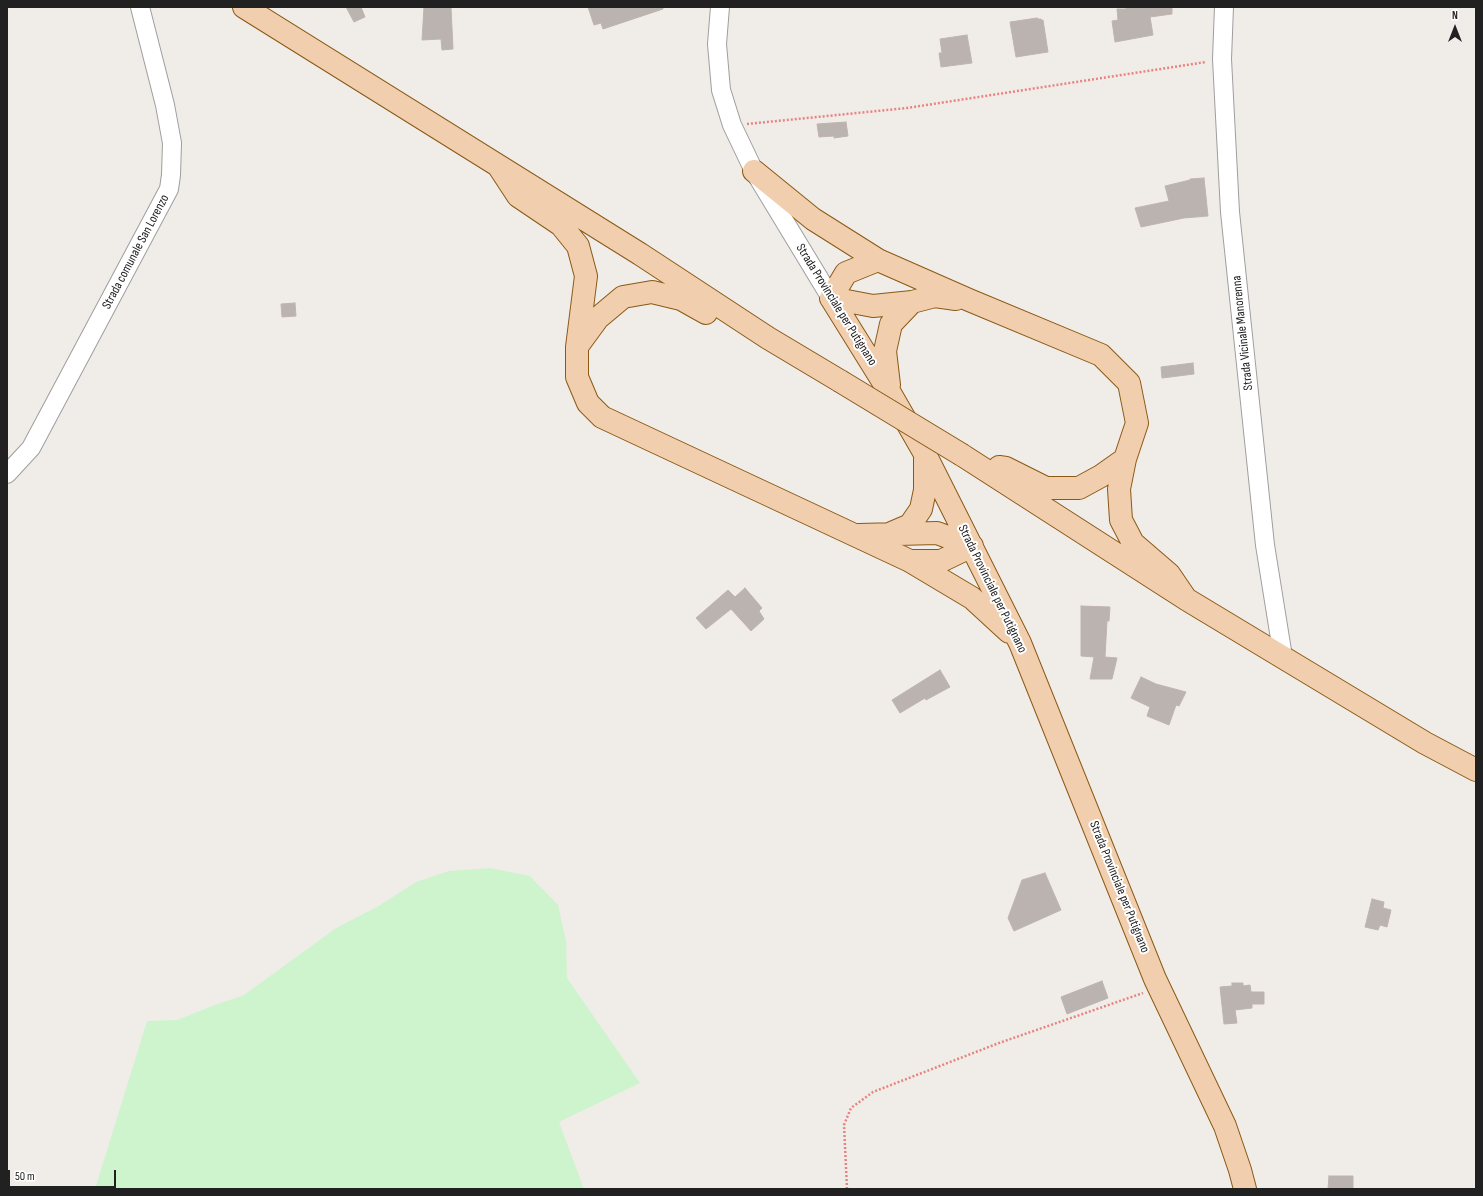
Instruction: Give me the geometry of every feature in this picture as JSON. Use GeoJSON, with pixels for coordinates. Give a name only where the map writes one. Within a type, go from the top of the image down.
{"type":"FeatureCollection","features":[{"type":"Feature","properties":{"kind":"main road"},"geometry":{"type":"LineString","coordinates":[[244,7],[640,254],[768,338],[965,458],[1186,599],[1283,656],[1425,743],[1476,770]]}},
{"type":"Feature","properties":{"kind":"main road"},"geometry":{"type":"LineString","coordinates":[[499,167],[518,196],[561,225],[578,246],[586,276],[577,347],[577,377],[588,403],[602,417],[910,561],[972,598],[1020,643]]}},
{"type":"Feature","properties":{"kind":"main road"},"geometry":{"type":"LineString","coordinates":[[754,171],[813,219],[878,260],[1101,356],[1129,383],[1137,423],[1125,459],[1118,489],[1120,520],[1133,543],[1170,574],[1186,599]]}},
{"type":"Feature","properties":{"kind":"main road"},"geometry":{"type":"LineString","coordinates":[[878,260],[846,273],[831,298],[873,306],[912,302],[935,296],[969,300]]}},
{"type":"Feature","properties":{"kind":"main road"},"geometry":{"type":"LineString","coordinates":[[577,347],[598,318],[622,297],[652,292],[680,299],[724,324],[768,338]]}},
{"type":"Feature","properties":{"kind":"main road","name":"Strada Provinciale per Putignano"},"geometry":{"type":"LineString","coordinates":[[831,298],[890,392],[925,454],[1020,643],[1159,987],[1225,1126],[1245,1189]]}},
{"type":"Feature","properties":{"kind":"main road"},"geometry":{"type":"LineString","coordinates":[[890,392],[885,351],[891,324],[912,302]]}},
{"type":"Feature","properties":{"kind":"main road"},"geometry":{"type":"LineString","coordinates":[[887,535],[910,524],[921,509],[925,490],[925,454]]}},
{"type":"Feature","properties":{"kind":"main road"},"geometry":{"type":"LineString","coordinates":[[965,458],[1006,468],[1046,488],[1079,488],[1101,476],[1125,459]]}},
{"type":"Feature","properties":{"kind":"main road"},"geometry":{"type":"LineString","coordinates":[[855,536],[937,533],[972,546]]}},
{"type":"Feature","properties":{"kind":"main road"},"geometry":{"type":"LineString","coordinates":[[910,561],[941,561],[972,546]]}},
{"type":"Feature","properties":{"kind":"street","name":"Strada comunale San Lorenzo"},"geometry":{"type":"LineString","coordinates":[[7,474],[31,448],[169,189],[172,143],[165,105],[140,7]]}},
{"type":"Feature","properties":{"kind":"street","name":"Strada Provinciale per Putignano"},"geometry":{"type":"LineString","coordinates":[[720,7],[717,44],[721,90],[732,125],[754,171],[831,298]]}},
{"type":"Feature","properties":{"kind":"street","name":"Strada Vicinale Manorenna"},"geometry":{"type":"LineString","coordinates":[[1224,7],[1222,59],[1230,212],[1265,545],[1283,656]]}},
{"type":"Feature","properties":{"kind":"path"},"geometry":{"type":"LineString","coordinates":[[732,125],[907,108],[1222,59]]}},
{"type":"Feature","properties":{"kind":"path"},"geometry":{"type":"LineString","coordinates":[[847,1189],[844,1125],[851,1108],[873,1092],[999,1043],[1159,987]]}},
{"type":"Feature","properties":{"kind":"green space"},"geometry":{"type":"Polygon","coordinates":[[[490,868],[530,876],[558,905],[566,941],[567,978],[640,1083],[559,1122],[584,1189],[95,1189],[147,1021],[177,1020],[244,995],[336,928],[377,907],[416,882],[449,871],[490,868]]]}},
{"type":"Feature","properties":{"kind":"building"},"geometry":{"type":"Polygon","coordinates":[[[346,7],[361,7],[365,17],[354,22],[346,7]]]}},
{"type":"Feature","properties":{"kind":"building"},"geometry":{"type":"Polygon","coordinates":[[[424,7],[451,7],[453,49],[442,50],[441,39],[422,40],[424,7]]]}},
{"type":"Feature","properties":{"kind":"building"},"geometry":{"type":"Polygon","coordinates":[[[588,7],[663,7],[663,9],[603,29],[601,23],[594,25],[588,7]]]}},
{"type":"Feature","properties":{"kind":"building"},"geometry":{"type":"Polygon","coordinates":[[[1126,7],[1172,7],[1172,14],[1150,17],[1153,35],[1115,42],[1112,21],[1118,20],[1117,9],[1126,9],[1126,7]]]}},
{"type":"Feature","properties":{"kind":"building"},"geometry":{"type":"Polygon","coordinates":[[[1037,18],[1043,20],[1048,52],[1016,57],[1010,22],[1037,18]]]}},
{"type":"Feature","properties":{"kind":"building"},"geometry":{"type":"Polygon","coordinates":[[[967,35],[972,63],[941,67],[939,53],[942,53],[940,39],[967,35]]]}},
{"type":"Feature","properties":{"kind":"building"},"geometry":{"type":"Polygon","coordinates":[[[846,122],[848,136],[834,138],[834,136],[819,137],[817,124],[846,122]]]}},
{"type":"Feature","properties":{"kind":"building"},"geometry":{"type":"Polygon","coordinates":[[[1204,178],[1208,216],[1184,218],[1141,227],[1135,208],[1169,201],[1165,186],[1190,179],[1204,178]]]}},
{"type":"Feature","properties":{"kind":"building"},"geometry":{"type":"Polygon","coordinates":[[[295,303],[296,316],[282,317],[281,304],[295,303]]]}},
{"type":"Feature","properties":{"kind":"building"},"geometry":{"type":"Polygon","coordinates":[[[1193,363],[1194,374],[1162,378],[1161,367],[1193,363]]]}},
{"type":"Feature","properties":{"kind":"building"},"geometry":{"type":"Polygon","coordinates":[[[745,588],[762,608],[759,611],[764,619],[751,631],[731,609],[706,629],[696,618],[728,590],[735,597],[745,588]]]}},
{"type":"Feature","properties":{"kind":"building"},"geometry":{"type":"Polygon","coordinates":[[[1081,606],[1110,607],[1109,621],[1107,621],[1105,657],[1117,658],[1112,679],[1090,679],[1094,657],[1081,656],[1081,606]]]}},
{"type":"Feature","properties":{"kind":"building"},"geometry":{"type":"Polygon","coordinates":[[[940,670],[950,687],[926,700],[925,698],[900,713],[892,700],[940,670]]]}},
{"type":"Feature","properties":{"kind":"building"},"geometry":{"type":"Polygon","coordinates":[[[1141,677],[1156,684],[1186,692],[1179,706],[1176,705],[1169,725],[1147,716],[1150,707],[1131,698],[1141,677]]]}},
{"type":"Feature","properties":{"kind":"building"},"geometry":{"type":"Polygon","coordinates":[[[1045,873],[1061,910],[1014,931],[1008,918],[1022,880],[1045,873]]]}},
{"type":"Feature","properties":{"kind":"building"},"geometry":{"type":"Polygon","coordinates":[[[1372,899],[1384,902],[1383,908],[1391,910],[1387,927],[1380,925],[1378,930],[1365,927],[1372,899]]]}},
{"type":"Feature","properties":{"kind":"building"},"geometry":{"type":"Polygon","coordinates":[[[1102,981],[1108,998],[1067,1014],[1061,997],[1102,981]]]}},
{"type":"Feature","properties":{"kind":"building"},"geometry":{"type":"Polygon","coordinates":[[[1232,983],[1243,983],[1243,986],[1250,985],[1251,992],[1264,992],[1264,1004],[1252,1004],[1252,1008],[1235,1010],[1237,1023],[1224,1024],[1220,987],[1232,986],[1232,983]]]}},
{"type":"Feature","properties":{"kind":"building"},"geometry":{"type":"Polygon","coordinates":[[[1329,1176],[1353,1176],[1353,1189],[1328,1189],[1329,1176]]]}}]}
